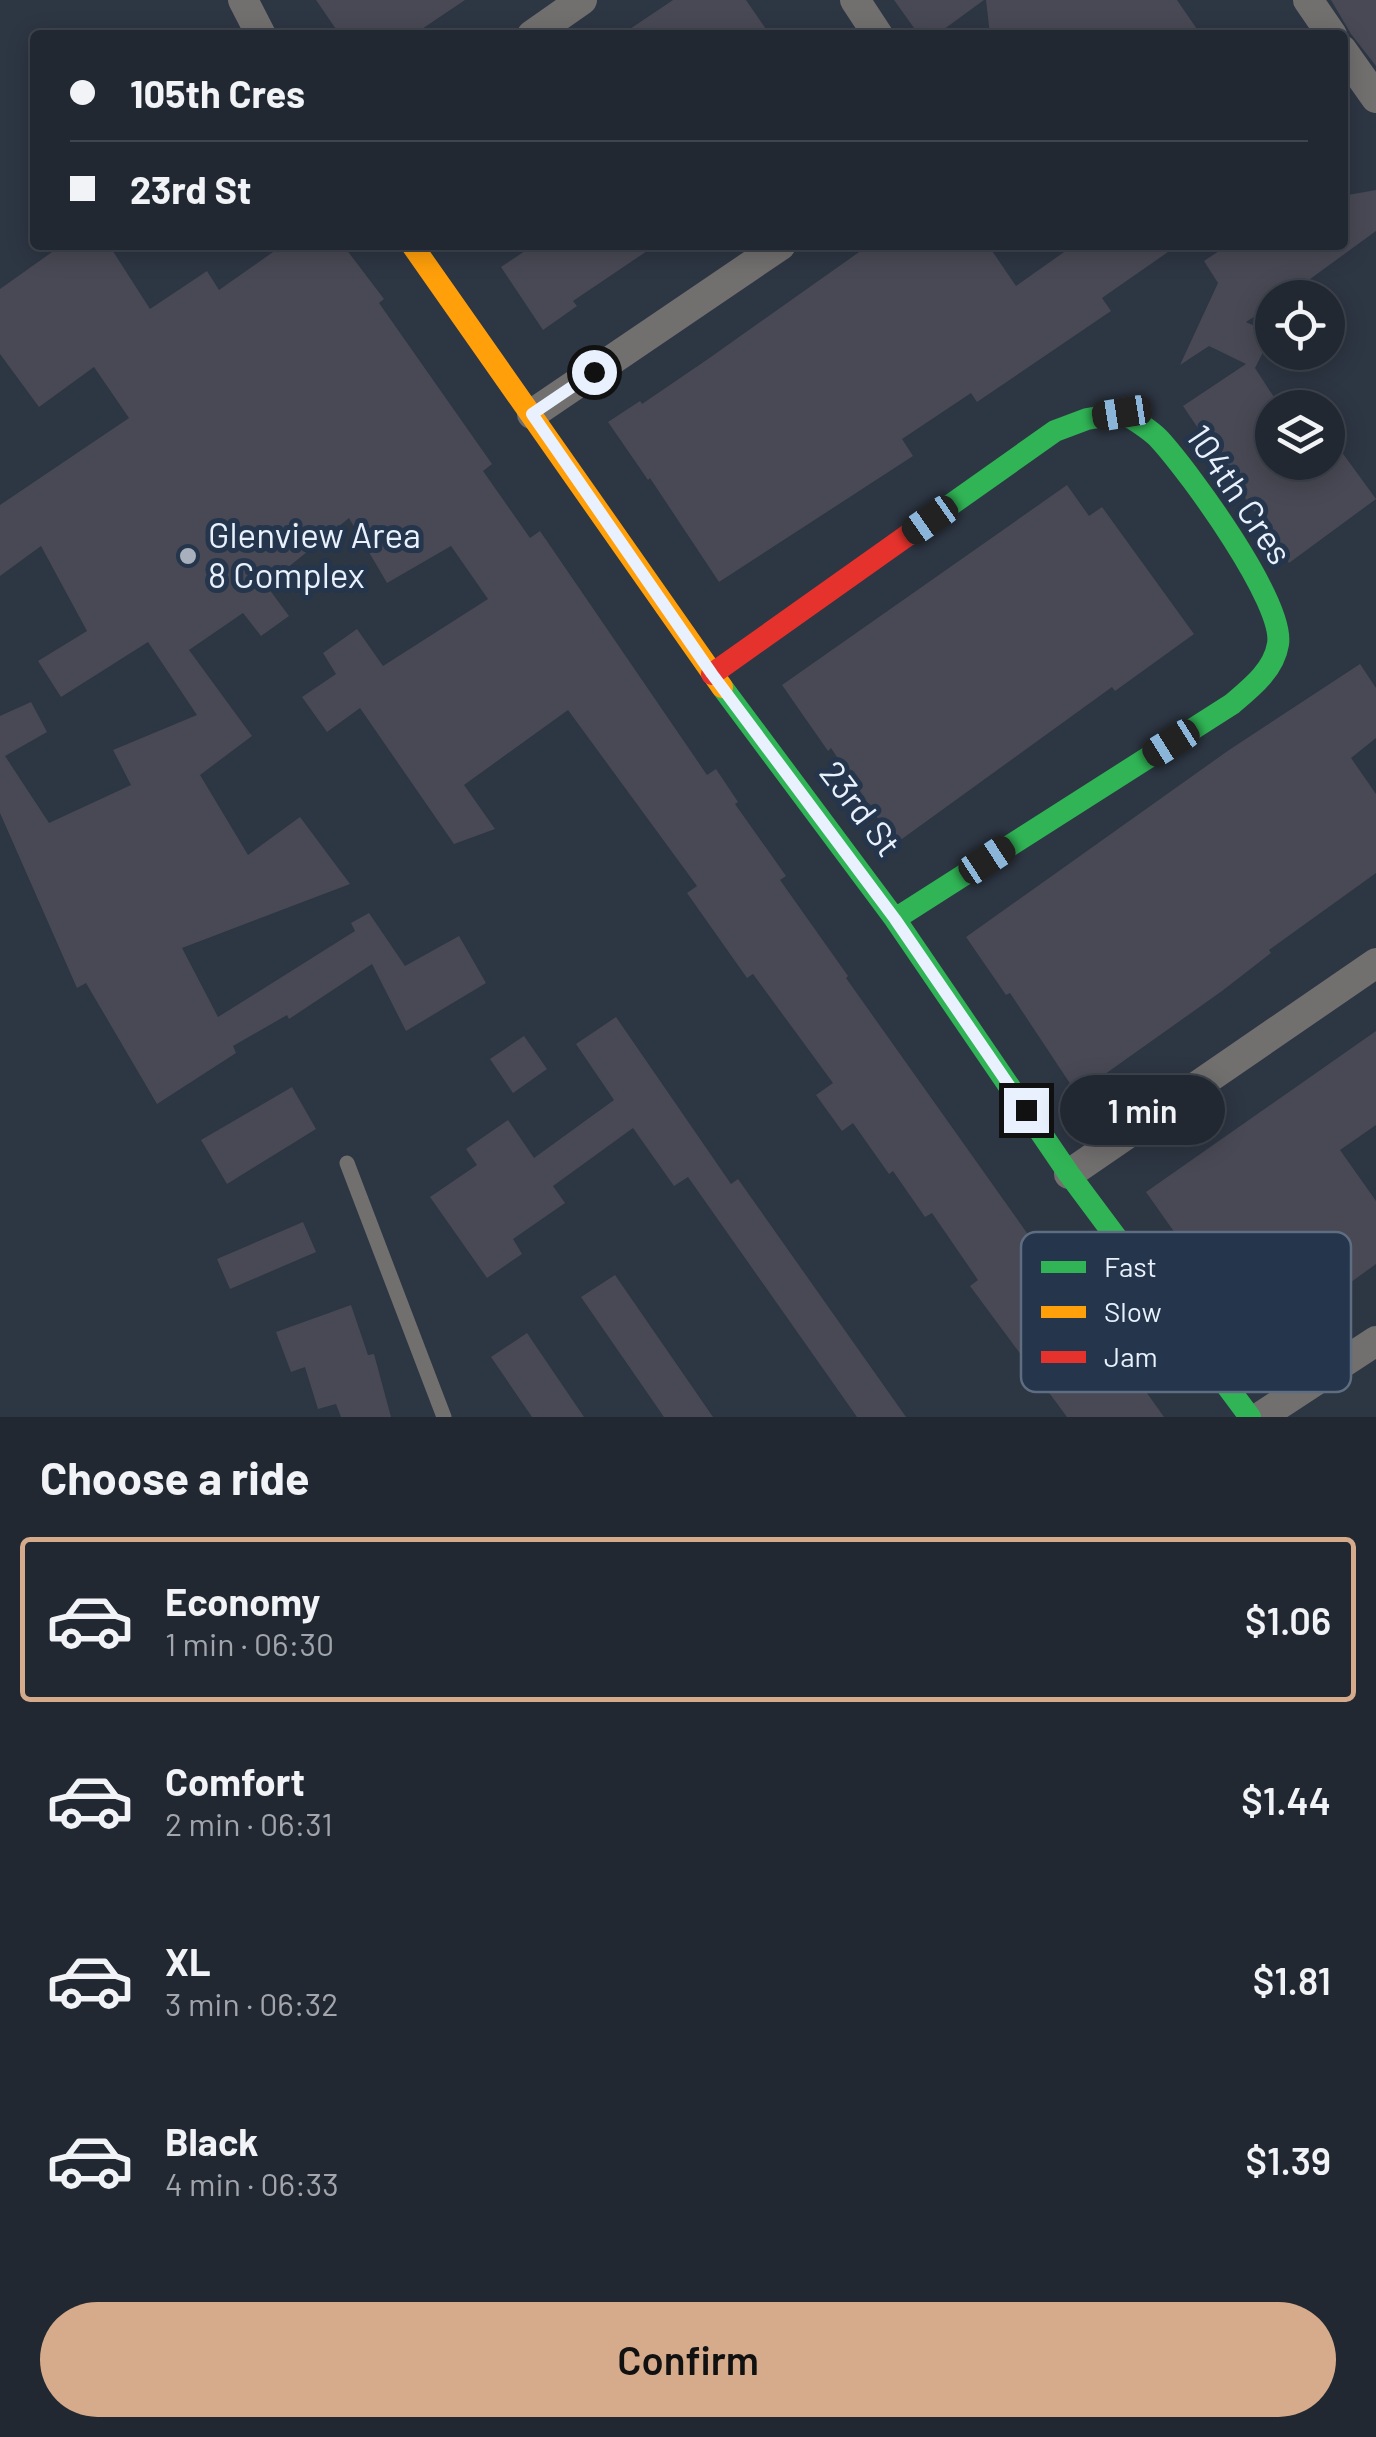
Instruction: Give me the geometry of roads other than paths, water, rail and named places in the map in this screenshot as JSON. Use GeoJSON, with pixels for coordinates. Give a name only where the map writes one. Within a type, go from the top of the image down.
{"type":"FeatureCollection","features":[{"type":"Feature","properties":{"kind":"street"},"geometry":{"type":"LineString","coordinates":[[243,0],[258,30]]}},
{"type":"Feature","properties":{"kind":"street"},"geometry":{"type":"LineString","coordinates":[[539,30],[582,0]]}},
{"type":"Feature","properties":{"kind":"street"},"geometry":{"type":"LineString","coordinates":[[855,0],[875,30]]}},
{"type":"Feature","properties":{"kind":"street"},"geometry":{"type":"LineString","coordinates":[[1308,0],[1329,30]]}},
{"type":"Feature","properties":{"kind":"street"},"geometry":{"type":"LineString","coordinates":[[1348,58],[1376,98]]}},
{"type":"Feature","properties":{"kind":"street","name":"23rd St"},"geometry":{"type":"LineString","coordinates":[[416,250],[712,674],[895,919],[1113,1232]]}},
{"type":"Feature","properties":{"kind":"street"},"geometry":{"type":"LineString","coordinates":[[532,414],[774,250]]}},
{"type":"Feature","properties":{"kind":"street","name":"104th Cres"},"geometry":{"type":"LineString","coordinates":[[712,674],[1055,432],[1087,419],[1122,413],[1158,436],[1267,598],[1279,638],[1266,674],[1232,704],[895,919]]}},
{"type":"Feature","properties":{"kind":"street"},"geometry":{"type":"LineString","coordinates":[[1070,1174],[1376,964]]}},
{"type":"Feature","properties":{"kind":"street"},"geometry":{"type":"LineString","coordinates":[[1351,1357],[1376,1341]]}},
{"type":"Feature","properties":{"kind":"street","name":"23rd St"},"geometry":{"type":"LineString","coordinates":[[1231,1392],[1250,1417]]}},
{"type":"Feature","properties":{"kind":"street"},"geometry":{"type":"LineString","coordinates":[[1260,1417],[1298,1392]]}},
{"type":"Feature","properties":{"kind":"lane"},"geometry":{"type":"LineString","coordinates":[[347,1164],[444,1417]]}},
{"type":"Feature","properties":{"kind":"place","name":"Glenview Area 8 Complex"},"geometry":{"type":"Point","coordinates":[188,556]}}]}
